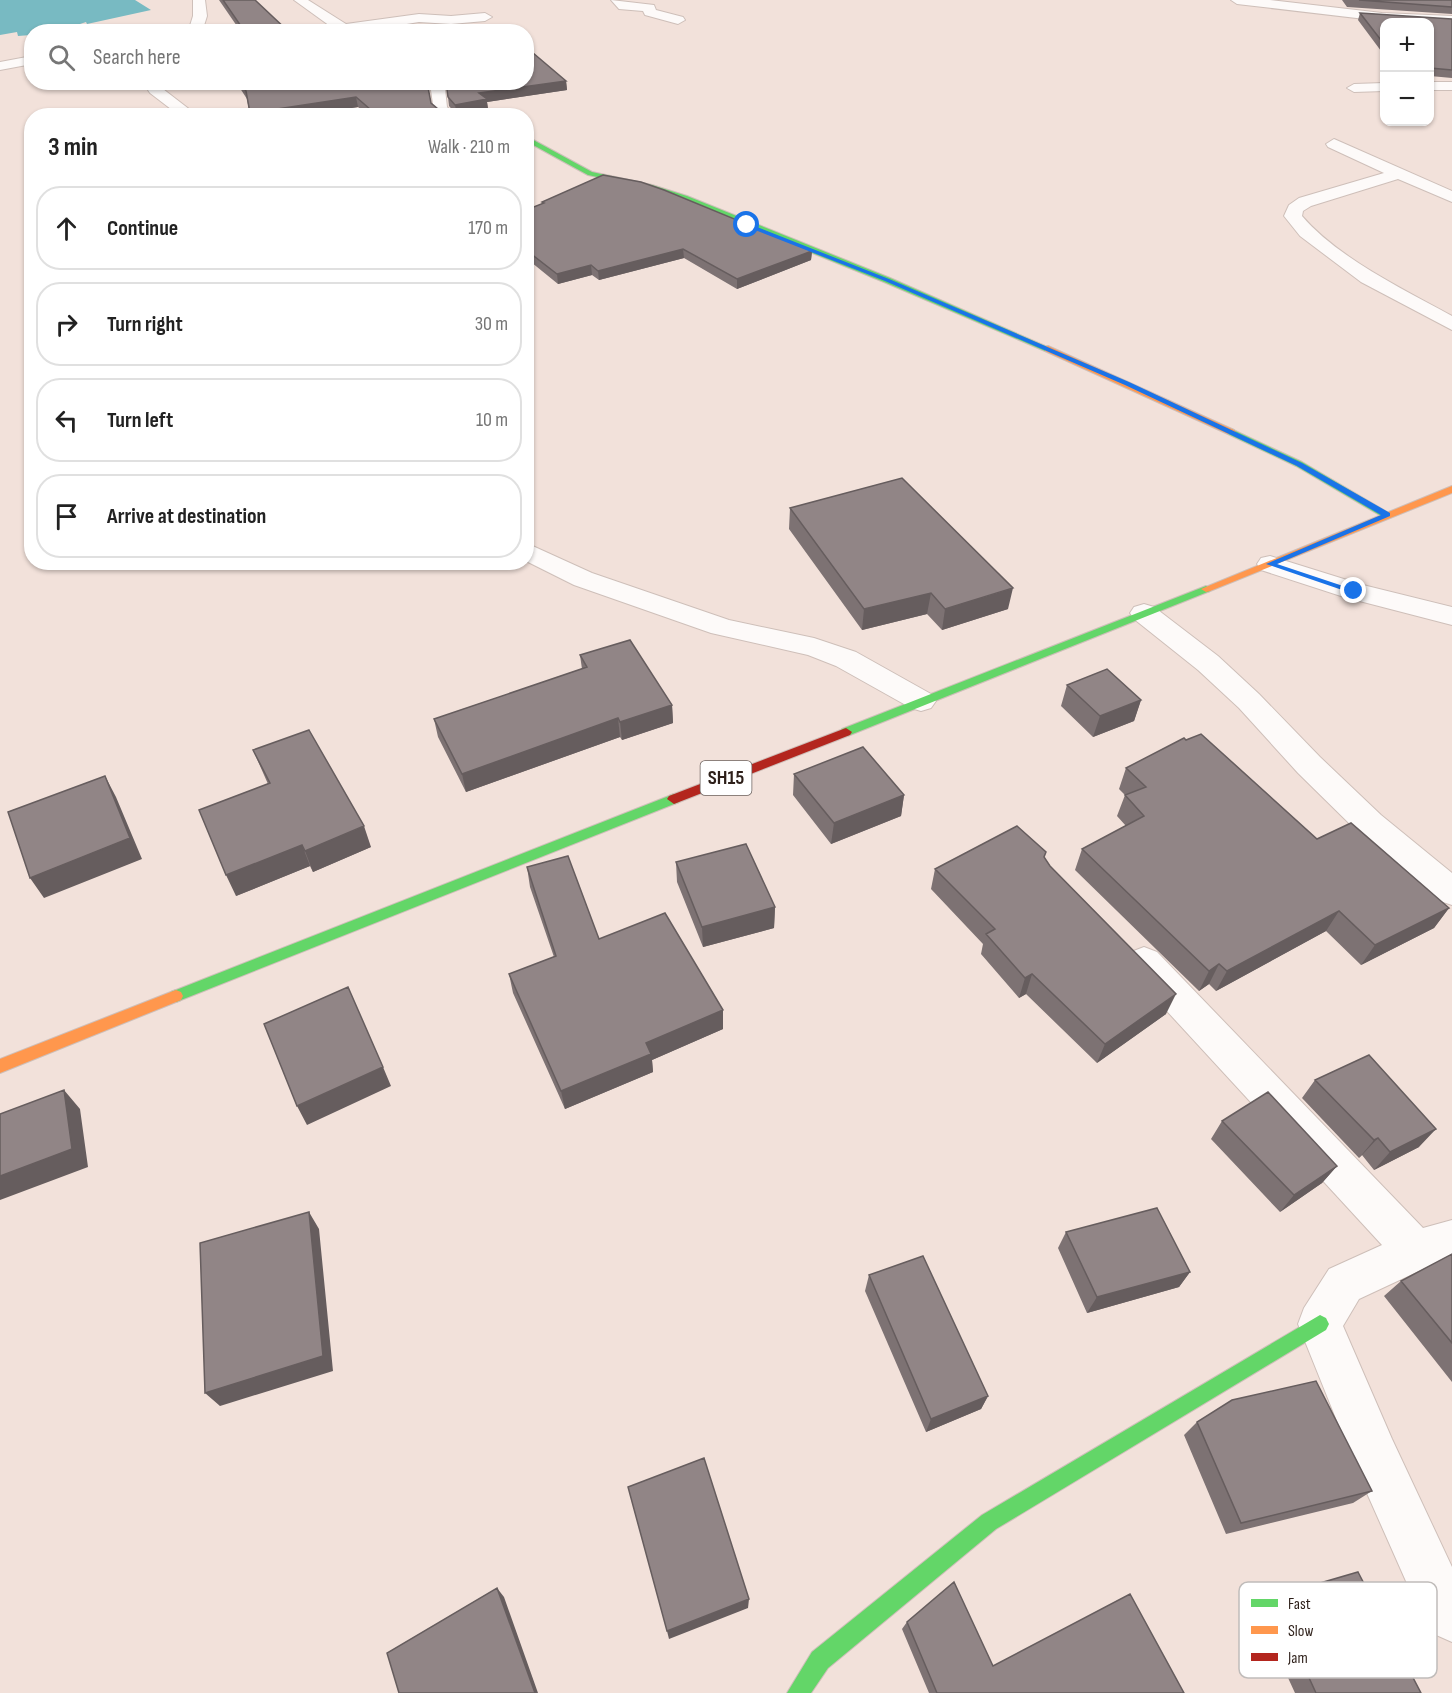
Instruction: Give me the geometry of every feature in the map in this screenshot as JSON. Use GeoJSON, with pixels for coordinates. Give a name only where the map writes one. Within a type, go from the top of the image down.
{"type":"FeatureCollection","features":[{"type":"Feature","properties":{"kind":"street"},"geometry":{"type":"LineString","coordinates":[[198,24],[200,16],[199,0]]}},
{"type":"Feature","properties":{"kind":"street"},"geometry":{"type":"LineString","coordinates":[[300,0],[337,24]]}},
{"type":"Feature","properties":{"kind":"street"},"geometry":{"type":"LineString","coordinates":[[617,0],[624,6],[649,8],[650,12],[678,20]]}},
{"type":"Feature","properties":{"kind":"street"},"geometry":{"type":"LineString","coordinates":[[1237,0],[1383,17],[1415,18]]}},
{"type":"Feature","properties":{"kind":"street"},"geometry":{"type":"LineString","coordinates":[[1402,7],[1415,18]]}},
{"type":"Feature","properties":{"kind":"street"},"geometry":{"type":"LineString","coordinates":[[381,24],[420,18],[451,20],[485,17]]}},
{"type":"Feature","properties":{"kind":"street"},"geometry":{"type":"LineString","coordinates":[[1434,19],[1452,20]]}},
{"type":"Feature","properties":{"kind":"street"},"geometry":{"type":"LineString","coordinates":[[0,66],[24,62]]}},
{"type":"Feature","properties":{"kind":"street"},"geometry":{"type":"LineString","coordinates":[[1434,86],[1452,86]]}},
{"type":"Feature","properties":{"kind":"street"},"geometry":{"type":"LineString","coordinates":[[1354,88],[1380,87]]}},
{"type":"Feature","properties":{"kind":"street"},"geometry":{"type":"LineString","coordinates":[[155,90],[179,108]]}},
{"type":"Feature","properties":{"kind":"street"},"geometry":{"type":"LineString","coordinates":[[438,90],[439,108]]}},
{"type":"Feature","properties":{"kind":"street"},"geometry":{"type":"LineString","coordinates":[[534,142],[590,174],[650,186],[684,198],[887,280],[1127,383],[1299,464],[1387,515]]}},
{"type":"Feature","properties":{"kind":"street"},"geometry":{"type":"LineString","coordinates":[[1334,144],[1452,196]]}},
{"type":"Feature","properties":{"kind":"street"},"geometry":{"type":"LineString","coordinates":[[1401,173],[1305,202],[1293,216],[1306,232],[1368,278],[1452,324]]}},
{"type":"Feature","properties":{"kind":"street","name":"SH15"},"geometry":{"type":"LineString","coordinates":[[0,1066],[1270,564],[1452,489]]}},
{"type":"Feature","properties":{"kind":"street"},"geometry":{"type":"LineString","coordinates":[[534,555],[583,579],[722,627],[814,647],[846,659],[921,701]]}},
{"type":"Feature","properties":{"kind":"street"},"geometry":{"type":"LineString","coordinates":[[1270,564],[1354,591],[1452,616]]}},
{"type":"Feature","properties":{"kind":"street"},"geometry":{"type":"LineString","coordinates":[[1144,613],[1208,663],[1249,701],[1309,765],[1370,824],[1452,892]]}},
{"type":"Feature","properties":{"kind":"street"},"geometry":{"type":"LineString","coordinates":[[798,1693],[820,1660],[989,1522],[1320,1324],[1344,1284],[1434,1246],[1123,942]]}},
{"type":"Feature","properties":{"kind":"street"},"geometry":{"type":"LineString","coordinates":[[1320,1324],[1375,1456],[1433,1582]]}},
{"type":"Feature","properties":{"kind":"street"},"geometry":{"type":"LineString","coordinates":[[1437,1590],[1452,1616]]}},
{"type":"Feature","properties":{"kind":"water"},"geometry":{"type":"Polygon","coordinates":[[[0,0],[135,0],[151,10],[87,24],[86,22],[80,24],[24,24],[24,36],[18,36],[17,32],[0,35],[0,0]]]}},
{"type":"Feature","properties":{"kind":"building"},"geometry":{"type":"Polygon","coordinates":[[[223,0],[255,0],[280,24],[240,24],[223,0]]]}},
{"type":"Feature","properties":{"kind":"building"},"geometry":{"type":"Polygon","coordinates":[[[1359,0],[1452,0],[1452,7],[1359,0]]]}},
{"type":"Feature","properties":{"kind":"building"},"geometry":{"type":"Polygon","coordinates":[[[1360,13],[1452,19],[1452,70],[1434,68],[1434,18],[1380,18],[1380,39],[1360,13]]]}},
{"type":"Feature","properties":{"kind":"building"},"geometry":{"type":"Polygon","coordinates":[[[534,54],[566,81],[534,85],[534,54]]]}},
{"type":"Feature","properties":{"kind":"building"},"geometry":{"type":"Polygon","coordinates":[[[429,90],[431,103],[437,108],[369,108],[356,97],[283,108],[249,108],[246,91],[429,90]]]}},
{"type":"Feature","properties":{"kind":"building"},"geometry":{"type":"Polygon","coordinates":[[[447,90],[501,90],[479,93],[487,99],[455,105],[448,97],[447,90]]]}},
{"type":"Feature","properties":{"kind":"building"},"geometry":{"type":"Polygon","coordinates":[[[603,175],[641,182],[664,190],[812,251],[737,279],[683,249],[598,271],[591,265],[557,274],[534,256],[534,207],[544,203],[542,202],[603,175]]]}},
{"type":"Feature","properties":{"kind":"building"},"geometry":{"type":"Polygon","coordinates":[[[902,478],[1013,588],[945,609],[931,593],[864,609],[790,508],[902,478]]]}},
{"type":"Feature","properties":{"kind":"building"},"geometry":{"type":"Polygon","coordinates":[[[630,640],[672,705],[620,722],[618,718],[462,774],[434,719],[587,667],[580,655],[630,640]]]}},
{"type":"Feature","properties":{"kind":"building"},"geometry":{"type":"Polygon","coordinates":[[[1107,669],[1141,700],[1100,716],[1067,685],[1107,669]]]}},
{"type":"Feature","properties":{"kind":"building"},"geometry":{"type":"Polygon","coordinates":[[[309,730],[364,826],[305,851],[302,845],[226,875],[199,810],[270,783],[253,750],[309,730]]]}},
{"type":"Feature","properties":{"kind":"building"},"geometry":{"type":"Polygon","coordinates":[[[1201,734],[1317,839],[1351,823],[1449,908],[1375,945],[1339,911],[1227,971],[1219,964],[1209,971],[1082,849],[1144,816],[1125,795],[1146,787],[1126,768],[1184,738],[1186,740],[1201,734]]]}},
{"type":"Feature","properties":{"kind":"building"},"geometry":{"type":"Polygon","coordinates":[[[863,747],[904,795],[834,823],[794,774],[863,747]]]}},
{"type":"Feature","properties":{"kind":"building"},"geometry":{"type":"Polygon","coordinates":[[[105,776],[130,838],[30,878],[8,812],[105,776]]]}},
{"type":"Feature","properties":{"kind":"building"},"geometry":{"type":"Polygon","coordinates":[[[1017,826],[1046,852],[1044,857],[1050,866],[1176,994],[1105,1044],[1032,974],[1025,978],[986,934],[995,929],[935,869],[1017,826]]]}},
{"type":"Feature","properties":{"kind":"building"},"geometry":{"type":"Polygon","coordinates":[[[746,844],[775,907],[702,927],[676,862],[746,844]]]}},
{"type":"Feature","properties":{"kind":"building"},"geometry":{"type":"Polygon","coordinates":[[[568,856],[599,939],[665,913],[723,1010],[646,1043],[651,1054],[561,1091],[509,974],[556,956],[527,867],[568,856]]]}},
{"type":"Feature","properties":{"kind":"building"},"geometry":{"type":"Polygon","coordinates":[[[348,987],[383,1067],[297,1106],[264,1024],[348,987]]]}},
{"type":"Feature","properties":{"kind":"building"},"geometry":{"type":"Polygon","coordinates":[[[1369,1055],[1436,1129],[1390,1152],[1378,1138],[1374,1140],[1315,1080],[1369,1055]]]}},
{"type":"Feature","properties":{"kind":"building"},"geometry":{"type":"Polygon","coordinates":[[[64,1090],[72,1149],[0,1176],[0,1114],[64,1090]]]}},
{"type":"Feature","properties":{"kind":"building"},"geometry":{"type":"Polygon","coordinates":[[[1268,1092],[1337,1166],[1294,1195],[1222,1121],[1268,1092]]]}},
{"type":"Feature","properties":{"kind":"building"},"geometry":{"type":"Polygon","coordinates":[[[1157,1208],[1190,1272],[1097,1297],[1066,1232],[1157,1208]]]}},
{"type":"Feature","properties":{"kind":"building"},"geometry":{"type":"Polygon","coordinates":[[[309,1212],[323,1356],[205,1393],[200,1243],[309,1212]]]}},
{"type":"Feature","properties":{"kind":"building"},"geometry":{"type":"Polygon","coordinates":[[[1452,1254],[1452,1343],[1401,1281],[1452,1254]]]}},
{"type":"Feature","properties":{"kind":"building"},"geometry":{"type":"Polygon","coordinates":[[[923,1256],[988,1396],[931,1419],[869,1275],[923,1256]]]}},
{"type":"Feature","properties":{"kind":"building"},"geometry":{"type":"Polygon","coordinates":[[[1316,1381],[1372,1491],[1241,1523],[1197,1422],[1232,1400],[1316,1381]]]}},
{"type":"Feature","properties":{"kind":"building"},"geometry":{"type":"Polygon","coordinates":[[[704,1458],[749,1599],[667,1631],[628,1487],[704,1458]]]}},
{"type":"Feature","properties":{"kind":"building"},"geometry":{"type":"Polygon","coordinates":[[[1358,1572],[1363,1582],[1324,1582],[1358,1572]]]}},
{"type":"Feature","properties":{"kind":"building"},"geometry":{"type":"Polygon","coordinates":[[[954,1582],[993,1666],[1130,1594],[1184,1693],[937,1693],[907,1622],[954,1582]]]}},
{"type":"Feature","properties":{"kind":"building"},"geometry":{"type":"Polygon","coordinates":[[[497,1588],[535,1693],[399,1693],[387,1653],[497,1588]]]}},
{"type":"Feature","properties":{"kind":"building"},"geometry":{"type":"Polygon","coordinates":[[[1309,1678],[1413,1678],[1421,1693],[1316,1693],[1309,1678]]]}},
{"type":"Feature","properties":{"kind":"traffic: fast"},"geometry":{"type":"LineString","coordinates":[[534,142],[590,174],[650,186],[684,198],[887,280],[1048,349]]}},
{"type":"Feature","properties":{"kind":"traffic: fast"},"geometry":{"type":"LineString","coordinates":[[1231,432],[1299,464],[1387,515]]}},
{"type":"Feature","properties":{"kind":"traffic: fast"},"geometry":{"type":"LineString","coordinates":[[846,732],[1206,589]]}},
{"type":"Feature","properties":{"kind":"traffic: fast"},"geometry":{"type":"LineString","coordinates":[[176,996],[674,799]]}},
{"type":"Feature","properties":{"kind":"traffic: fast"},"geometry":{"type":"LineString","coordinates":[[798,1693],[820,1660],[989,1522],[1320,1324]]}},
{"type":"Feature","properties":{"kind":"traffic: slow"},"geometry":{"type":"LineString","coordinates":[[1048,349],[1231,432]]}},
{"type":"Feature","properties":{"kind":"traffic: slow"},"geometry":{"type":"LineString","coordinates":[[1206,589],[1452,489]]}},
{"type":"Feature","properties":{"kind":"traffic: slow"},"geometry":{"type":"LineString","coordinates":[[0,1066],[176,996]]}},
{"type":"Feature","properties":{"kind":"traffic: jam"},"geometry":{"type":"LineString","coordinates":[[674,799],[846,732]]}},
{"type":"Feature","properties":{"kind":"route"},"geometry":{"type":"LineString","coordinates":[[747,225],[887,280],[1127,383],[1299,464],[1387,515],[1270,564],[1354,591]]}}]}
